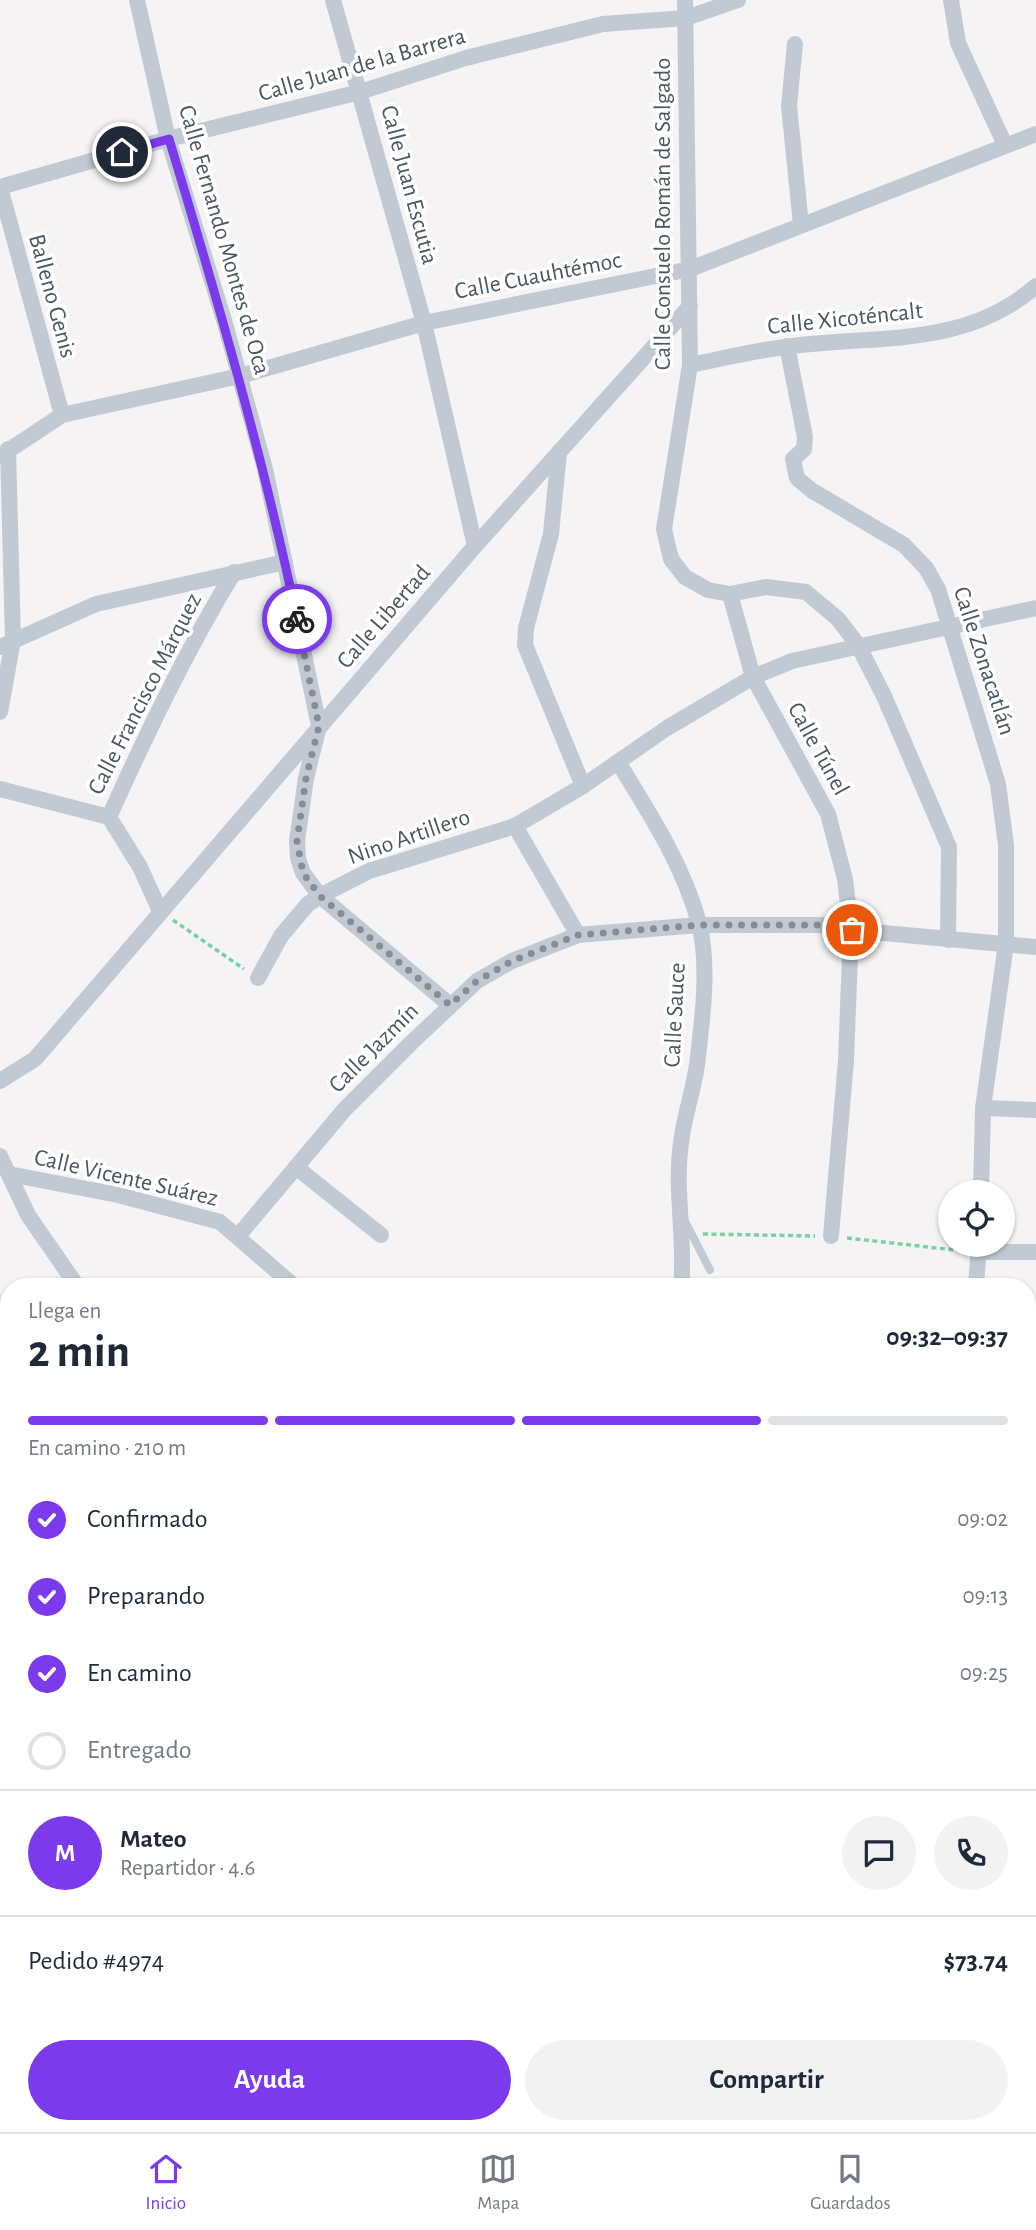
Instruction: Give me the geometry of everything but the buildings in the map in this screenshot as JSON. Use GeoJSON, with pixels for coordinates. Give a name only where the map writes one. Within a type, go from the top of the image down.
{"type":"FeatureCollection","features":[{"type":"Feature","properties":{"kind":"street","name":"Calle Fernando Montes de Oca"},"geometry":{"type":"LineString","coordinates":[[137,0],[169,139],[240,376],[285,562],[319,726],[306,778],[297,841],[303,873],[320,896],[450,1005]]}},
{"type":"Feature","properties":{"kind":"street","name":"Calle Juan Escutia"},"geometry":{"type":"LineString","coordinates":[[333,0],[424,323],[475,546]]}},
{"type":"Feature","properties":{"kind":"street","name":"Calle Consuelo Román de Salgado"},"geometry":{"type":"LineString","coordinates":[[685,0],[690,365],[664,529],[671,559],[685,577],[708,590],[730,593],[766,587],[806,592],[838,619],[858,645],[884,696],[949,847],[948,940]]}},
{"type":"Feature","properties":{"kind":"street","name":"Calle Juan de la Barrera"},"geometry":{"type":"LineString","coordinates":[[0,187],[169,139],[360,92],[466,58],[603,24],[686,18],[738,0]]}},
{"type":"Feature","properties":{"kind":"street"},"geometry":{"type":"LineString","coordinates":[[951,0],[958,43],[1005,145]]}},
{"type":"Feature","properties":{"kind":"street"},"geometry":{"type":"LineString","coordinates":[[795,44],[789,106],[801,225]]}},
{"type":"Feature","properties":{"kind":"street","name":"Calle Cuauhtémoc"},"geometry":{"type":"LineString","coordinates":[[4,452],[62,415],[240,376],[424,323],[690,269],[1036,134]]}},
{"type":"Feature","properties":{"kind":"street","name":"Balleno Genis"},"geometry":{"type":"LineString","coordinates":[[0,187],[62,415]]}},
{"type":"Feature","properties":{"kind":"street","name":"Calle Xicoténcalt"},"geometry":{"type":"LineString","coordinates":[[690,365],[787,346],[895,340],[953,329],[1017,303],[1036,286]]}},
{"type":"Feature","properties":{"kind":"street","name":"Calle Libertad"},"geometry":{"type":"LineString","coordinates":[[0,1081],[35,1059],[475,546],[690,306]]}},
{"type":"Feature","properties":{"kind":"street","name":"Calle Zonacatlán"},"geometry":{"type":"LineString","coordinates":[[787,346],[806,437],[804,449],[793,459],[797,478],[810,490],[904,545],[926,568],[938,589],[998,784],[1006,845],[1006,944],[983,1108],[981,1180]]}},
{"type":"Feature","properties":{"kind":"street"},"geometry":{"type":"LineString","coordinates":[[0,712],[6,643],[4,452]]}},
{"type":"Feature","properties":{"kind":"street"},"geometry":{"type":"LineString","coordinates":[[559,452],[551,534],[526,628],[525,645],[583,786]]}},
{"type":"Feature","properties":{"kind":"street"},"geometry":{"type":"LineString","coordinates":[[6,643],[96,604],[285,562]]}},
{"type":"Feature","properties":{"kind":"street","name":"Calle Francisco Márquez"},"geometry":{"type":"LineString","coordinates":[[160,911],[140,867],[109,817],[163,697],[234,572]]}},
{"type":"Feature","properties":{"kind":"street","name":"Calle Túnel"},"geometry":{"type":"LineString","coordinates":[[730,593],[753,677],[828,814],[845,879],[852,930],[846,1060],[831,1237]]}},
{"type":"Feature","properties":{"kind":"street","name":"Nino Artillero"},"geometry":{"type":"LineString","coordinates":[[258,978],[281,936],[308,904],[320,896],[369,871],[515,826],[583,786],[667,727],[753,677],[792,661],[858,645],[950,629],[1036,608]]}},
{"type":"Feature","properties":{"kind":"street","name":"Calle Sauce"},"geometry":{"type":"LineString","coordinates":[[618,762],[657,825],[699,925],[704,984],[696,1067],[681,1143],[677,1205],[681,1278]]}},
{"type":"Feature","properties":{"kind":"street"},"geometry":{"type":"LineString","coordinates":[[0,789],[109,817]]}},
{"type":"Feature","properties":{"kind":"street"},"geometry":{"type":"LineString","coordinates":[[515,826],[578,935]]}},
{"type":"Feature","properties":{"kind":"street","name":"Calle Jazmín"},"geometry":{"type":"LineString","coordinates":[[237,1236],[345,1109],[477,981],[512,961],[578,935],[699,925],[833,925],[852,930],[1036,947]]}},
{"type":"Feature","properties":{"kind":"street"},"geometry":{"type":"LineString","coordinates":[[983,1108],[1036,1110]]}},
{"type":"Feature","properties":{"kind":"street"},"geometry":{"type":"LineString","coordinates":[[4,1165],[28,1215],[71,1278]]}},
{"type":"Feature","properties":{"kind":"street","name":"Calle Vicente Suárez"},"geometry":{"type":"LineString","coordinates":[[4,1165],[220,1222],[285,1278]]}},
{"type":"Feature","properties":{"kind":"street"},"geometry":{"type":"LineString","coordinates":[[297,1168],[381,1235]]}},
{"type":"Feature","properties":{"kind":"street"},"geometry":{"type":"LineString","coordinates":[[1015,1251],[1036,1252]]}},
{"type":"Feature","properties":{"kind":"street"},"geometry":{"type":"LineString","coordinates":[[977,1278],[978,1257]]}},
{"type":"Feature","properties":{"kind":"lane"},"geometry":{"type":"LineString","coordinates":[[677,1205],[710,1270]]}},
{"type":"Feature","properties":{"kind":"path"},"geometry":{"type":"LineString","coordinates":[[160,911],[258,978]]}},
{"type":"Feature","properties":{"kind":"way so far"},"geometry":{"type":"LineString","coordinates":[[297,619],[319,726],[306,778],[297,841],[298,858],[303,873],[320,896],[450,1005],[477,981],[512,961],[578,935],[699,925],[833,925],[852,930]]}},
{"type":"Feature","properties":{"kind":"route"},"geometry":{"type":"LineString","coordinates":[[122,152],[169,139],[224,320],[265,469],[297,619]]}}]}
